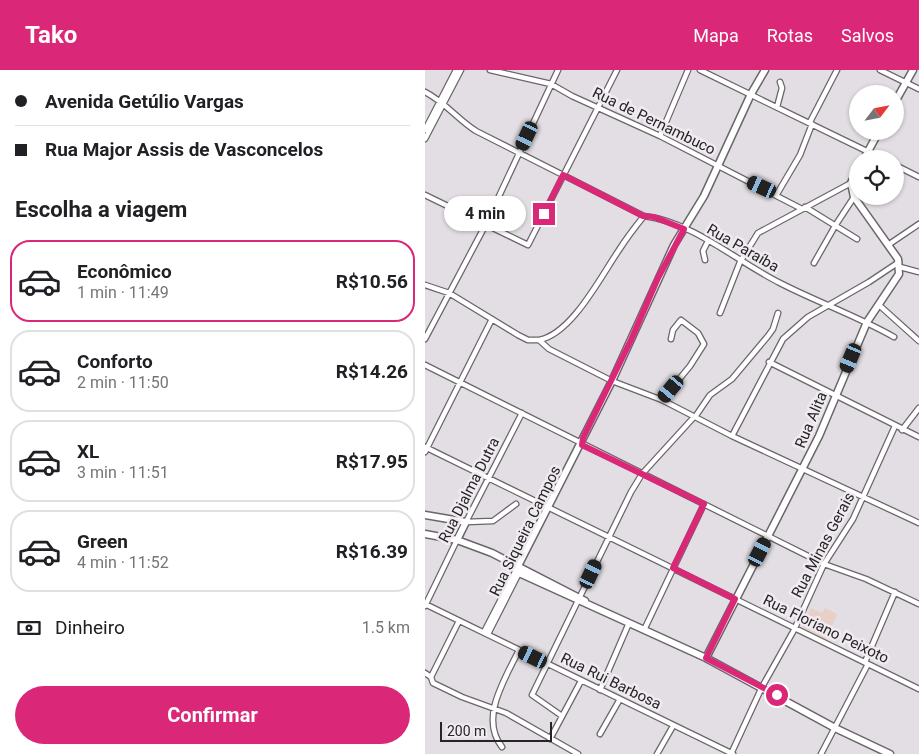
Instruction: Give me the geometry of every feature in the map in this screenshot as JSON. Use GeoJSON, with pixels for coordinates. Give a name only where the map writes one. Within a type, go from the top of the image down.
{"type":"FeatureCollection","features":[{"type":"Feature","properties":{"kind":"street"},"geometry":{"type":"LineString","coordinates":[[425,139],[456,70]]}},
{"type":"Feature","properties":{"kind":"street"},"geometry":{"type":"LineString","coordinates":[[425,130],[461,70]]}},
{"type":"Feature","properties":{"kind":"street","name":"Rua de Pernambuco"},"geometry":{"type":"LineString","coordinates":[[490,70],[551,84],[777,194],[857,239]]}},
{"type":"Feature","properties":{"kind":"street"},"geometry":{"type":"LineString","coordinates":[[425,338],[486,224],[558,70]]}},
{"type":"Feature","properties":{"kind":"street"},"geometry":{"type":"LineString","coordinates":[[425,195],[528,245],[617,70]]}},
{"type":"Feature","properties":{"kind":"street"},"geometry":{"type":"LineString","coordinates":[[660,136],[688,70]]}},
{"type":"Feature","properties":{"kind":"street"},"geometry":{"type":"LineString","coordinates":[[700,70],[866,150]]}},
{"type":"Feature","properties":{"kind":"street","name":"Rua Siqueira Campos"},"geometry":{"type":"LineString","coordinates":[[486,633],[612,381],[658,278],[704,196],[751,94],[765,70]]}},
{"type":"Feature","properties":{"kind":"street"},"geometry":{"type":"LineString","coordinates":[[777,194],[800,155],[811,123],[837,70]]}},
{"type":"Feature","properties":{"kind":"street"},"geometry":{"type":"LineString","coordinates":[[880,70],[919,89]]}},
{"type":"Feature","properties":{"kind":"street"},"geometry":{"type":"LineString","coordinates":[[904,86],[913,70]]}},
{"type":"Feature","properties":{"kind":"street"},"geometry":{"type":"LineString","coordinates":[[777,106],[782,88],[779,82]]}},
{"type":"Feature","properties":{"kind":"street","name":"Rua Paraíba"},"geometry":{"type":"LineString","coordinates":[[425,92],[441,101],[463,123],[519,153],[643,216],[659,219],[684,229],[779,283],[867,322],[894,337]]}},
{"type":"Feature","properties":{"kind":"street"},"geometry":{"type":"LineString","coordinates":[[904,169],[919,176]]}},
{"type":"Feature","properties":{"kind":"street"},"geometry":{"type":"LineString","coordinates":[[720,313],[740,262],[761,230],[849,184]]}},
{"type":"Feature","properties":{"kind":"street"},"geometry":{"type":"LineString","coordinates":[[814,263],[849,205]]}},
{"type":"Feature","properties":{"kind":"street"},"geometry":{"type":"LineString","coordinates":[[860,205],[888,244],[899,264],[919,272]]}},
{"type":"Feature","properties":{"kind":"street"},"geometry":{"type":"LineString","coordinates":[[539,340],[558,331],[586,303],[643,216]]}},
{"type":"Feature","properties":{"kind":"street"},"geometry":{"type":"LineString","coordinates":[[888,244],[919,224]]}},
{"type":"Feature","properties":{"kind":"street"},"geometry":{"type":"LineString","coordinates":[[705,260],[703,251],[708,241]]}},
{"type":"Feature","properties":{"kind":"street"},"geometry":{"type":"LineString","coordinates":[[732,436],[747,411],[769,362],[787,334],[808,317],[899,264]]}},
{"type":"Feature","properties":{"kind":"street","name":"Rua Alita"},"geometry":{"type":"LineString","coordinates":[[706,658],[803,469],[867,322],[895,281],[899,264]]}},
{"type":"Feature","properties":{"kind":"street"},"geometry":{"type":"LineString","coordinates":[[425,286],[449,293],[523,337],[539,340],[549,349],[612,381],[662,400],[732,436],[919,524]]}},
{"type":"Feature","properties":{"kind":"street"},"geometry":{"type":"LineString","coordinates":[[879,305],[918,339]]}},
{"type":"Feature","properties":{"kind":"street"},"geometry":{"type":"LineString","coordinates":[[562,716],[532,695],[631,492],[643,474],[694,417],[710,395],[732,379],[768,336],[778,313]]}},
{"type":"Feature","properties":{"kind":"street"},"geometry":{"type":"LineString","coordinates":[[426,449],[492,319]]}},
{"type":"Feature","properties":{"kind":"street"},"geometry":{"type":"LineString","coordinates":[[662,400],[690,366],[705,344],[698,333],[681,320],[677,322],[671,339]]}},
{"type":"Feature","properties":{"kind":"street"},"geometry":{"type":"LineString","coordinates":[[769,362],[919,437]]}},
{"type":"Feature","properties":{"kind":"street"},"geometry":{"type":"LineString","coordinates":[[425,365],[825,564],[895,592],[919,604]]}},
{"type":"Feature","properties":{"kind":"street"},"geometry":{"type":"LineString","coordinates":[[902,430],[919,408]]}},
{"type":"Feature","properties":{"kind":"street","name":"Rua Djalma Dutra"},"geometry":{"type":"LineString","coordinates":[[425,605],[522,413]]}},
{"type":"Feature","properties":{"kind":"street","name":"Rua Minas Gerais"},"geometry":{"type":"LineString","coordinates":[[732,754],[762,687],[794,630],[825,564],[853,520],[895,426]]}},
{"type":"Feature","properties":{"kind":"street","name":"Rua Floriano Peixoto"},"geometry":{"type":"LineString","coordinates":[[426,449],[673,568],[794,630],[919,689]]}},
{"type":"Feature","properties":{"kind":"street"},"geometry":{"type":"LineString","coordinates":[[425,515],[467,522],[493,521],[516,504]]}},
{"type":"Feature","properties":{"kind":"street"},"geometry":{"type":"LineString","coordinates":[[644,630],[704,504]]}},
{"type":"Feature","properties":{"kind":"street"},"geometry":{"type":"LineString","coordinates":[[425,534],[457,540],[505,560],[592,606],[706,658],[835,728],[890,754]]}},
{"type":"Feature","properties":{"kind":"street"},"geometry":{"type":"LineString","coordinates":[[821,754],[866,663],[895,592]]}},
{"type":"Feature","properties":{"kind":"street","name":"Rua Rui Barbosa"},"geometry":{"type":"LineString","coordinates":[[425,605],[732,754]]}},
{"type":"Feature","properties":{"kind":"street"},"geometry":{"type":"LineString","coordinates":[[431,677],[459,621]]}},
{"type":"Feature","properties":{"kind":"street"},"geometry":{"type":"LineString","coordinates":[[600,690],[629,623]]}},
{"type":"Feature","properties":{"kind":"street"},"geometry":{"type":"LineString","coordinates":[[502,747],[495,738],[491,720],[503,683],[519,650]]}},
{"type":"Feature","properties":{"kind":"street"},"geometry":{"type":"LineString","coordinates":[[425,672],[431,677],[433,683],[462,697],[495,708],[577,754]]}},
{"type":"Feature","properties":{"kind":"street"},"geometry":{"type":"LineString","coordinates":[[550,739],[581,681]]}},
{"type":"Feature","properties":{"kind":"street"},"geometry":{"type":"LineString","coordinates":[[600,734],[620,699]]}},
{"type":"Feature","properties":{"kind":"street"},"geometry":{"type":"LineString","coordinates":[[657,754],[673,726]]}},
{"type":"Feature","properties":{"kind":"shaded area"},"geometry":{"type":"Polygon","coordinates":[[[811,608],[822,613],[825,608],[837,614],[826,640],[802,627],[811,608]]]}},
{"type":"Feature","properties":{"kind":"route"},"geometry":{"type":"LineString","coordinates":[[544,214],[563,175],[643,216],[654,217],[684,229],[674,244],[612,381],[583,438],[582,445],[704,504],[673,568],[735,599],[706,658],[777,695]]}}]}
